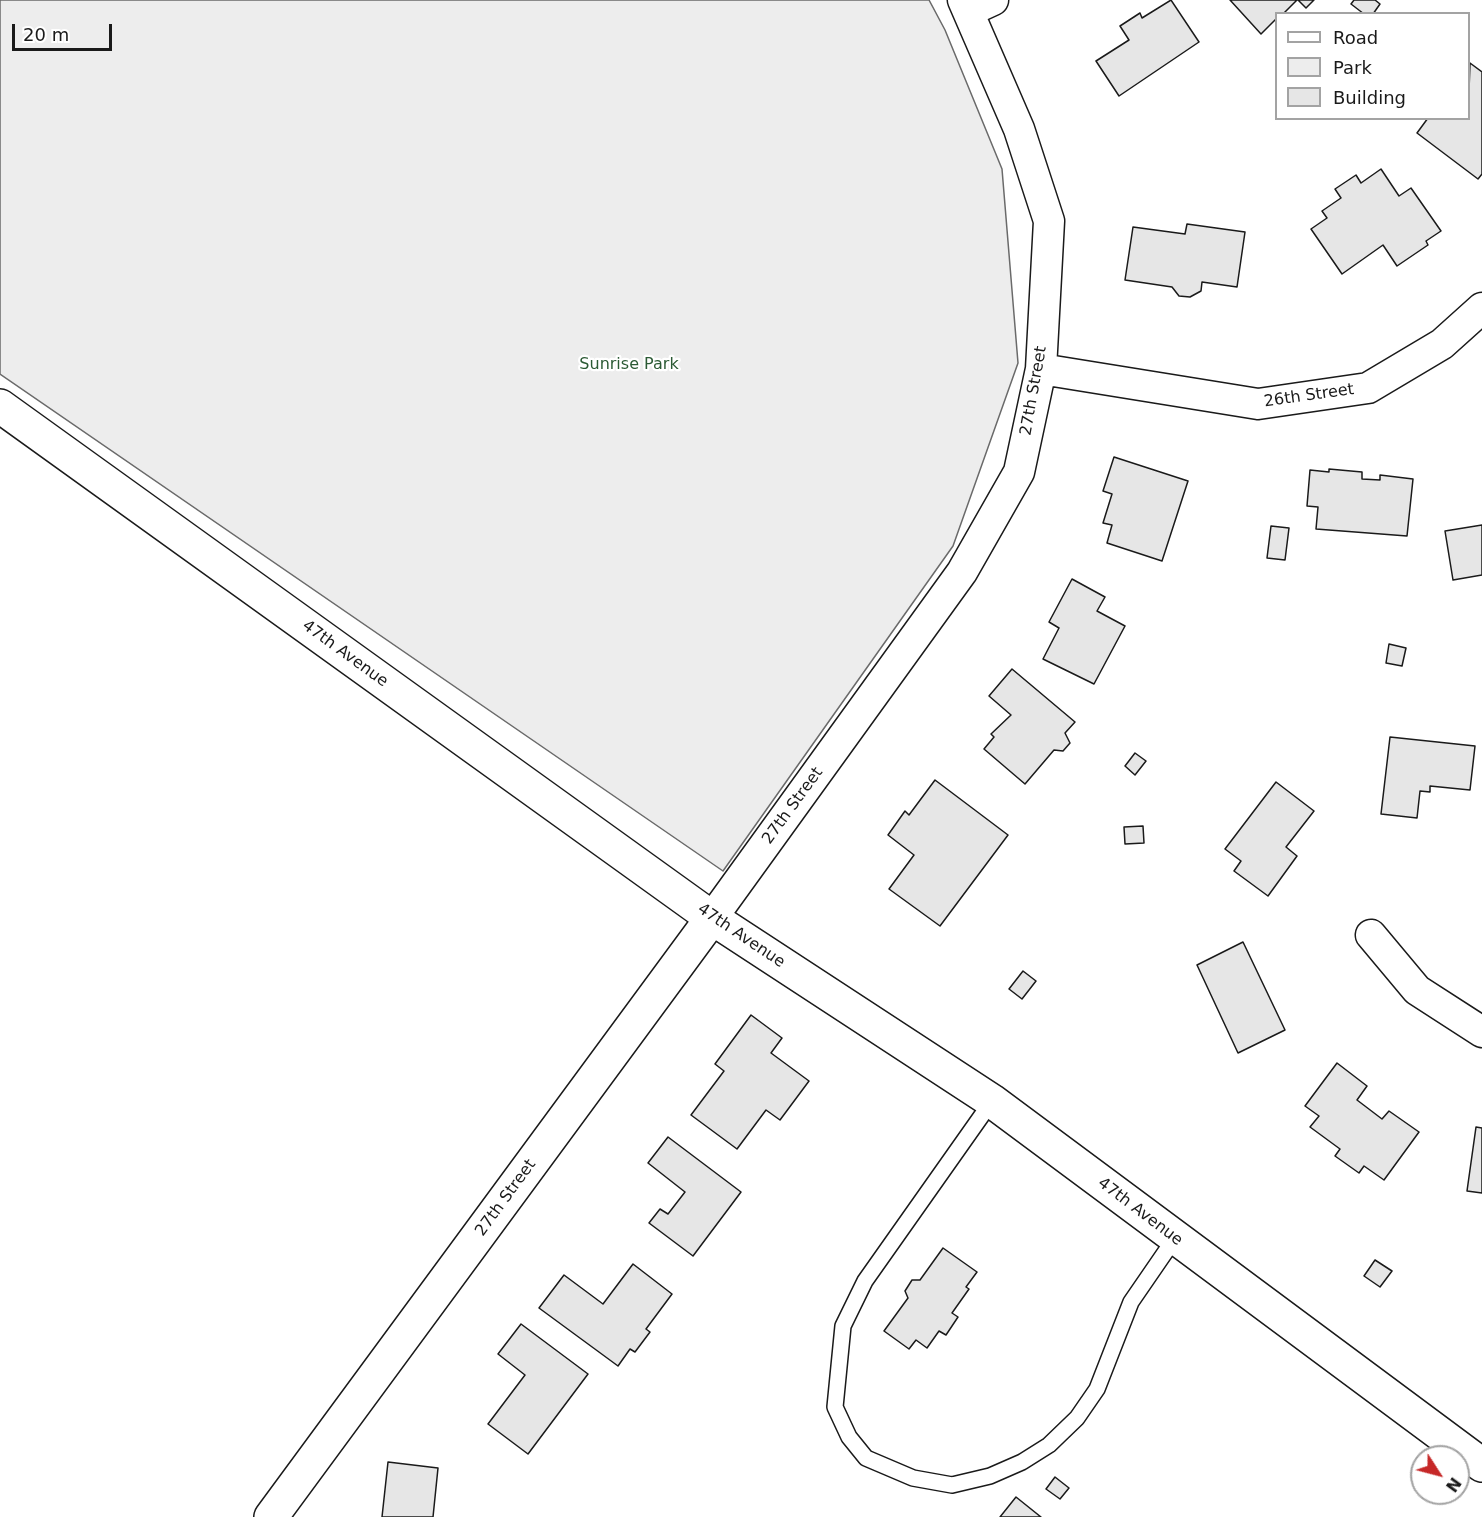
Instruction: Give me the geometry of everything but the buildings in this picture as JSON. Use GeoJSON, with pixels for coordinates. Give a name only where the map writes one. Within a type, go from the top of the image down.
{"type":"FeatureCollection","features":[{"type":"Feature","properties":{"kind":"street","name":"27th Street"},"geometry":{"type":"LineString","coordinates":[[271,1517],[712,918],[962,572],[1019,472],[1041,369],[1049,221],[975,4]]}},
{"type":"Feature","properties":{"kind":"street","name":"26th Street"},"geometry":{"type":"LineString","coordinates":[[1041,369],[1258,404],[1368,388],[1442,344],[1482,308]]}},
{"type":"Feature","properties":{"kind":"street","name":"47th Avenue"},"geometry":{"type":"LineString","coordinates":[[0,406],[712,918],[992,1101],[1482,1465]]}},
{"type":"Feature","properties":{"kind":"street"},"geometry":{"type":"LineString","coordinates":[[1371,935],[1418,990],[1482,1032]]}},
{"type":"Feature","properties":{"kind":"lane"},"geometry":{"type":"LineString","coordinates":[[992,1101],[865,1281],[843,1326],[835,1407],[849,1437],[866,1458],[913,1479],[952,1485],[990,1476],[1022,1462],[1049,1445],[1077,1418],[1097,1389],[1131,1302],[1175,1238]]}},
{"type":"Feature","properties":{"kind":"green space","name":"Sunrise Park"},"geometry":{"type":"Polygon","coordinates":[[[0,0],[929,0],[945,30],[1002,169],[1018,363],[953,546],[723,871],[0,374],[0,0]]]}}]}
